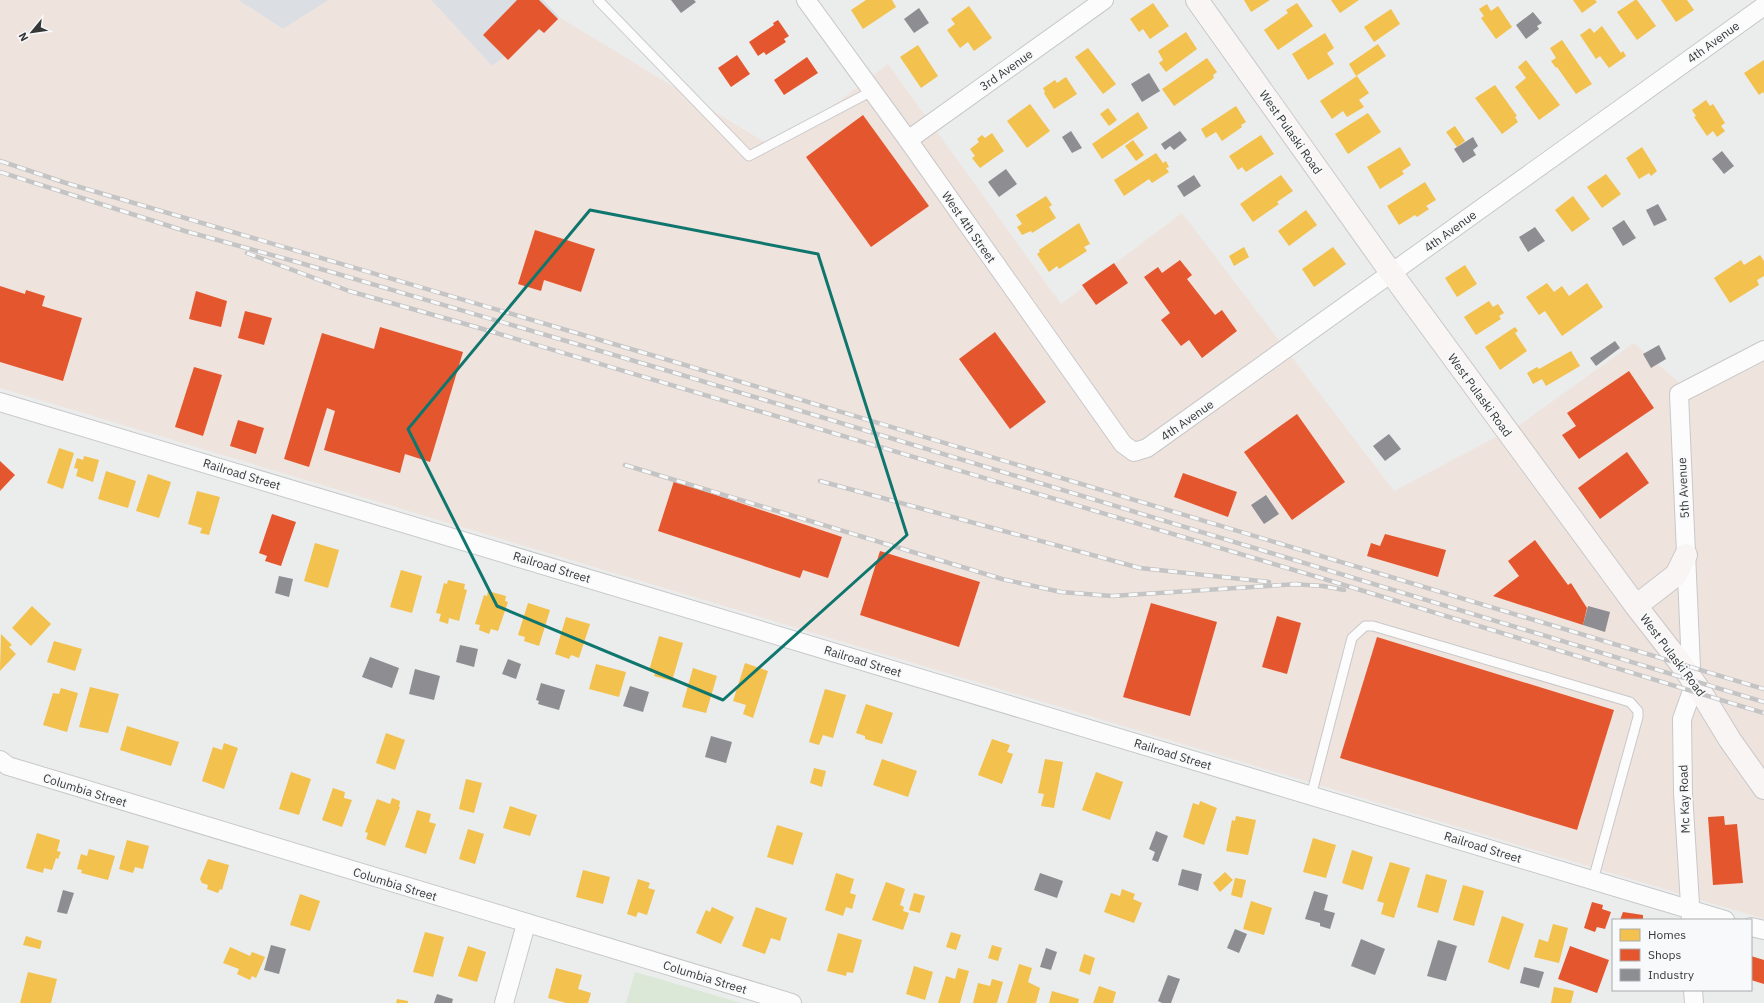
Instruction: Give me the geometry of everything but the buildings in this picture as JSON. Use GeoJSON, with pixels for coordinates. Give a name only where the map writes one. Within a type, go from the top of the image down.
{"type":"FeatureCollection","features":[{"type":"Feature","properties":{"kind":"main road","name":"West Pulaski Road"},"geometry":{"type":"LineString","coordinates":[[1198,0],[1392,274],[1636,606],[1692,679],[1730,740],[1764,788]]}},
{"type":"Feature","properties":{"kind":"main road"},"geometry":{"type":"LineString","coordinates":[[1636,606],[1676,575],[1686,555]]}},
{"type":"Feature","properties":{"kind":"street","name":"West 4th Street"},"geometry":{"type":"LineString","coordinates":[[806,0],[908,140],[1123,444],[1134,452]]}},
{"type":"Feature","properties":{"kind":"street","name":"3rd Avenue"},"geometry":{"type":"LineString","coordinates":[[908,140],[1104,0]]}},
{"type":"Feature","properties":{"kind":"street","name":"4th Avenue"},"geometry":{"type":"LineString","coordinates":[[1134,452],[1147,448],[1392,274],[1764,6]]}},
{"type":"Feature","properties":{"kind":"street","name":"5th Avenue"},"geometry":{"type":"LineString","coordinates":[[1692,679],[1678,394],[1764,350]]}},
{"type":"Feature","properties":{"kind":"street","name":"Railroad Street"},"geometry":{"type":"LineString","coordinates":[[0,402],[1593,880],[1690,915],[1718,919]]}},
{"type":"Feature","properties":{"kind":"street","name":"Mc Kay Road"},"geometry":{"type":"LineString","coordinates":[[1690,915],[1683,793],[1682,719],[1692,691],[1692,679]]}},
{"type":"Feature","properties":{"kind":"street","name":"Columbia Street"},"geometry":{"type":"LineString","coordinates":[[0,760],[8,766],[526,924],[792,1003]]}},
{"type":"Feature","properties":{"kind":"street"},"geometry":{"type":"LineString","coordinates":[[504,1003],[526,924]]}},
{"type":"Feature","properties":{"kind":"street"},"geometry":{"type":"LineString","coordinates":[[1752,927],[1764,930]]}},
{"type":"Feature","properties":{"kind":"street"},"geometry":{"type":"LineString","coordinates":[[1693,991],[1694,1003]]}},
{"type":"Feature","properties":{"kind":"lane"},"geometry":{"type":"LineString","coordinates":[[598,0],[749,156],[872,91]]}},
{"type":"Feature","properties":{"kind":"lane"},"geometry":{"type":"LineString","coordinates":[[1311,796],[1352,638],[1365,626],[1373,626],[1630,702],[1635,707],[1638,717],[1593,880]]}},
{"type":"Feature","properties":{"kind":"highlighted area"},"geometry":{"type":"Polygon","coordinates":[[[590,210],[818,254],[907,535],[723,700],[497,606],[408,429],[590,210]]]}},
{"type":"Feature","properties":{"kind":"shaded area"},"geometry":{"type":"Polygon","coordinates":[[[0,0],[238,0],[283,29],[329,0],[431,0],[492,66],[559,17],[776,149],[888,64],[1061,304],[1182,213],[1394,491],[1521,424],[1634,343],[1692,394],[1764,359],[1764,919],[0,388],[0,0]]]}},
{"type":"Feature","properties":{"kind":"shaded area"},"geometry":{"type":"Polygon","coordinates":[[[238,0],[329,0],[283,29],[238,0]]]}},
{"type":"Feature","properties":{"kind":"shaded area"},"geometry":{"type":"Polygon","coordinates":[[[431,0],[543,0],[559,17],[492,66],[431,0]]]}},
{"type":"Feature","properties":{"kind":"green space"},"geometry":{"type":"Polygon","coordinates":[[[635,972],[741,1003],[626,1003],[635,972]]]}},
{"type":"Feature","properties":{"kind":"railway"},"geometry":{"type":"LineString","coordinates":[[0,161],[66,183],[675,362],[1764,689]]}},
{"type":"Feature","properties":{"kind":"railway"},"geometry":{"type":"LineString","coordinates":[[0,172],[185,231],[297,262],[672,372],[1764,702]]}},
{"type":"Feature","properties":{"kind":"railway"},"geometry":{"type":"LineString","coordinates":[[247,253],[349,291],[476,327],[1321,578],[1764,713]]}},
{"type":"Feature","properties":{"kind":"railway"},"geometry":{"type":"LineString","coordinates":[[625,465],[1002,579],[1061,592],[1112,596],[1298,584]]}},
{"type":"Feature","properties":{"kind":"railway"},"geometry":{"type":"LineString","coordinates":[[820,481],[1140,568],[1269,582]]}},
{"type":"Feature","properties":{"kind":"railway"},"geometry":{"type":"LineString","coordinates":[[1292,584],[1323,586],[1344,590]]}}]}
